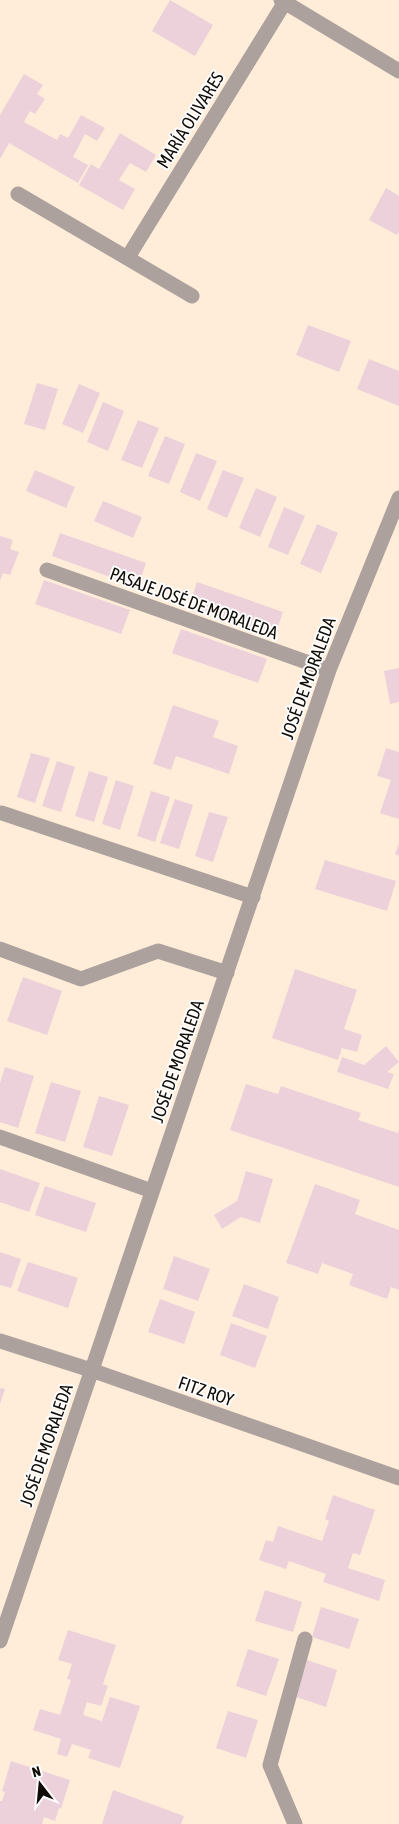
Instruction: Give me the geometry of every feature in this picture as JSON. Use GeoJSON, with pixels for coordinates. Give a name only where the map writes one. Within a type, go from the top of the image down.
{"type":"FeatureCollection","features":[{"type":"Feature","properties":{"kind":"street"},"geometry":{"type":"LineString","coordinates":[[283,1],[399,71]]}},
{"type":"Feature","properties":{"kind":"street","name":"MARÍA OLIVARES"},"geometry":{"type":"LineString","coordinates":[[128,257],[283,1]]}},
{"type":"Feature","properties":{"kind":"street"},"geometry":{"type":"LineString","coordinates":[[18,194],[192,296]]}},
{"type":"Feature","properties":{"kind":"street","name":"JOSÉ DE MORALEDA"},"geometry":{"type":"LineString","coordinates":[[0,1641],[7,1595],[91,1370],[329,670],[399,498]]}},
{"type":"Feature","properties":{"kind":"street","name":"PASAJE JOSÉ DE MORALEDA"},"geometry":{"type":"LineString","coordinates":[[47,570],[329,670]]}},
{"type":"Feature","properties":{"kind":"street"},"geometry":{"type":"LineString","coordinates":[[2,813],[253,897]]}},
{"type":"Feature","properties":{"kind":"street"},"geometry":{"type":"LineString","coordinates":[[0,949],[81,979],[158,951],[227,973]]}},
{"type":"Feature","properties":{"kind":"street"},"geometry":{"type":"LineString","coordinates":[[0,1137],[152,1191]]}},
{"type":"Feature","properties":{"kind":"street","name":"FITZ ROY"},"geometry":{"type":"LineString","coordinates":[[0,1341],[91,1370],[399,1478]]}},
{"type":"Feature","properties":{"kind":"street"},"geometry":{"type":"LineString","coordinates":[[295,1824],[270,1765],[305,1639]]}},
{"type":"Feature","properties":{"kind":"building"},"geometry":{"type":"Polygon","coordinates":[[[170,0],[213,25],[195,56],[152,31],[170,0]]]}},
{"type":"Feature","properties":{"kind":"building"},"geometry":{"type":"Polygon","coordinates":[[[24,74],[43,85],[37,94],[45,99],[35,114],[30,111],[24,122],[57,140],[60,134],[68,138],[81,115],[105,128],[97,141],[85,134],[73,157],[88,165],[78,183],[9,143],[0,159],[0,115],[24,74]]]}},
{"type":"Feature","properties":{"kind":"building"},"geometry":{"type":"Polygon","coordinates":[[[120,133],[156,155],[146,172],[130,163],[119,180],[135,189],[123,210],[79,185],[91,164],[99,169],[120,133]]]}},
{"type":"Feature","properties":{"kind":"building"},"geometry":{"type":"Polygon","coordinates":[[[386,188],[399,196],[399,232],[397,235],[369,220],[386,188]]]}},
{"type":"Feature","properties":{"kind":"building"},"geometry":{"type":"Polygon","coordinates":[[[308,325],[351,341],[339,372],[296,355],[308,325]]]}},
{"type":"Feature","properties":{"kind":"building"},"geometry":{"type":"Polygon","coordinates":[[[369,359],[399,371],[399,406],[357,389],[369,359]]]}},
{"type":"Feature","properties":{"kind":"building"},"geometry":{"type":"Polygon","coordinates":[[[37,383],[58,389],[45,430],[24,424],[37,383]]]}},
{"type":"Feature","properties":{"kind":"building"},"geometry":{"type":"Polygon","coordinates":[[[79,384],[100,393],[83,433],[62,424],[79,384]]]}},
{"type":"Feature","properties":{"kind":"building"},"geometry":{"type":"Polygon","coordinates":[[[103,402],[124,411],[108,451],[87,442],[103,402]]]}},
{"type":"Feature","properties":{"kind":"building"},"geometry":{"type":"Polygon","coordinates":[[[138,420],[159,428],[142,468],[121,460],[138,420]]]}},
{"type":"Feature","properties":{"kind":"building"},"geometry":{"type":"Polygon","coordinates":[[[165,436],[185,444],[169,484],[148,476],[165,436]]]}},
{"type":"Feature","properties":{"kind":"building"},"geometry":{"type":"Polygon","coordinates":[[[196,453],[217,461],[200,501],[180,492],[196,453]]]}},
{"type":"Feature","properties":{"kind":"building"},"geometry":{"type":"Polygon","coordinates":[[[35,470],[75,487],[66,508],[26,491],[35,470]]]}},
{"type":"Feature","properties":{"kind":"building"},"geometry":{"type":"Polygon","coordinates":[[[223,470],[244,478],[227,518],[207,509],[223,470]]]}},
{"type":"Feature","properties":{"kind":"building"},"geometry":{"type":"Polygon","coordinates":[[[256,488],[277,497],[260,537],[239,528],[256,488]]]}},
{"type":"Feature","properties":{"kind":"building"},"geometry":{"type":"Polygon","coordinates":[[[103,501],[142,517],[133,538],[94,521],[103,501]]]}},
{"type":"Feature","properties":{"kind":"building"},"geometry":{"type":"Polygon","coordinates":[[[284,507],[305,516],[288,555],[268,547],[284,507]]]}},
{"type":"Feature","properties":{"kind":"building"},"geometry":{"type":"Polygon","coordinates":[[[317,524],[338,533],[321,573],[300,564],[317,524]]]}},
{"type":"Feature","properties":{"kind":"building"},"geometry":{"type":"Polygon","coordinates":[[[60,533],[146,563],[138,587],[52,556],[60,533]]]}},
{"type":"Feature","properties":{"kind":"building"},"geometry":{"type":"Polygon","coordinates":[[[0,536],[13,540],[10,549],[19,552],[10,575],[3,573],[0,581],[0,536]]]}},
{"type":"Feature","properties":{"kind":"building"},"geometry":{"type":"Polygon","coordinates":[[[44,580],[130,610],[121,634],[35,604],[44,580]]]}},
{"type":"Feature","properties":{"kind":"building"},"geometry":{"type":"Polygon","coordinates":[[[197,582],[283,612],[275,636],[189,606],[197,582]]]}},
{"type":"Feature","properties":{"kind":"building"},"geometry":{"type":"Polygon","coordinates":[[[181,629],[267,659],[258,683],[172,653],[181,629]]]}},
{"type":"Feature","properties":{"kind":"building"},"geometry":{"type":"Polygon","coordinates":[[[399,668],[399,702],[390,704],[384,671],[399,668]]]}},
{"type":"Feature","properties":{"kind":"building"},"geometry":{"type":"Polygon","coordinates":[[[173,705],[219,721],[213,737],[238,746],[229,774],[176,756],[171,770],[153,764],[173,705]]]}},
{"type":"Feature","properties":{"kind":"building"},"geometry":{"type":"Polygon","coordinates":[[[386,748],[399,752],[399,819],[380,813],[391,780],[377,776],[386,748]]]}},
{"type":"Feature","properties":{"kind":"building"},"geometry":{"type":"Polygon","coordinates":[[[31,753],[50,758],[35,803],[17,797],[31,753]]]}},
{"type":"Feature","properties":{"kind":"building"},"geometry":{"type":"Polygon","coordinates":[[[57,761],[75,767],[61,812],[42,806],[57,761]]]}},
{"type":"Feature","properties":{"kind":"building"},"geometry":{"type":"Polygon","coordinates":[[[89,771],[108,777],[94,822],[75,816],[89,771]]]}},
{"type":"Feature","properties":{"kind":"building"},"geometry":{"type":"Polygon","coordinates":[[[116,780],[134,786],[120,830],[102,824],[116,780]]]}},
{"type":"Feature","properties":{"kind":"building"},"geometry":{"type":"Polygon","coordinates":[[[151,791],[170,797],[155,842],[137,836],[151,791]]]}},
{"type":"Feature","properties":{"kind":"building"},"geometry":{"type":"Polygon","coordinates":[[[175,799],[193,805],[179,849],[160,843],[175,799]]]}},
{"type":"Feature","properties":{"kind":"building"},"geometry":{"type":"Polygon","coordinates":[[[209,812],[228,817],[213,862],[195,856],[209,812]]]}},
{"type":"Feature","properties":{"kind":"building"},"geometry":{"type":"Polygon","coordinates":[[[399,843],[399,856],[395,854],[399,843]]]}},
{"type":"Feature","properties":{"kind":"building"},"geometry":{"type":"Polygon","coordinates":[[[325,860],[396,881],[387,911],[315,889],[325,860]]]}},
{"type":"Feature","properties":{"kind":"building"},"geometry":{"type":"Polygon","coordinates":[[[295,969],[357,990],[344,1029],[362,1035],[357,1052],[342,1048],[338,1060],[272,1038],[295,969]]]}},
{"type":"Feature","properties":{"kind":"building"},"geometry":{"type":"Polygon","coordinates":[[[23,977],[62,991],[47,1035],[7,1021],[23,977]]]}},
{"type":"Feature","properties":{"kind":"building"},"geometry":{"type":"Polygon","coordinates":[[[386,1046],[399,1062],[387,1072],[394,1074],[388,1089],[337,1072],[342,1057],[364,1065],[386,1046]]]}},
{"type":"Feature","properties":{"kind":"building"},"geometry":{"type":"Polygon","coordinates":[[[5,1067],[34,1076],[18,1128],[0,1122],[0,1083],[5,1067]]]}},
{"type":"Feature","properties":{"kind":"building"},"geometry":{"type":"Polygon","coordinates":[[[51,1082],[81,1091],[65,1142],[35,1133],[51,1082]]]}},
{"type":"Feature","properties":{"kind":"building"},"geometry":{"type":"Polygon","coordinates":[[[246,1084],[278,1094],[281,1086],[361,1113],[358,1120],[398,1133],[399,1129],[399,1187],[230,1130],[246,1084]]]}},
{"type":"Feature","properties":{"kind":"building"},"geometry":{"type":"Polygon","coordinates":[[[99,1096],[129,1105],[112,1156],[83,1147],[99,1096]]]}},
{"type":"Feature","properties":{"kind":"building"},"geometry":{"type":"Polygon","coordinates":[[[0,1169],[40,1183],[29,1212],[0,1202],[0,1169]]]}},
{"type":"Feature","properties":{"kind":"building"},"geometry":{"type":"Polygon","coordinates":[[[246,1171],[273,1179],[260,1223],[241,1217],[222,1229],[214,1215],[237,1201],[246,1171]]]}},
{"type":"Feature","properties":{"kind":"building"},"geometry":{"type":"Polygon","coordinates":[[[315,1184],[360,1200],[355,1214],[399,1230],[399,1290],[391,1287],[387,1299],[349,1285],[353,1274],[322,1263],[318,1274],[286,1263],[315,1184]]]}},
{"type":"Feature","properties":{"kind":"building"},"geometry":{"type":"Polygon","coordinates":[[[45,1186],[96,1203],[86,1232],[35,1215],[45,1186]]]}},
{"type":"Feature","properties":{"kind":"building"},"geometry":{"type":"Polygon","coordinates":[[[0,1252],[21,1259],[11,1288],[0,1285],[0,1252]]]}},
{"type":"Feature","properties":{"kind":"building"},"geometry":{"type":"Polygon","coordinates":[[[174,1256],[210,1269],[198,1301],[163,1289],[174,1256]]]}},
{"type":"Feature","properties":{"kind":"building"},"geometry":{"type":"Polygon","coordinates":[[[28,1262],[78,1278],[68,1308],[17,1291],[28,1262]]]}},
{"type":"Feature","properties":{"kind":"building"},"geometry":{"type":"Polygon","coordinates":[[[244,1284],[279,1297],[268,1329],[232,1316],[244,1284]]]}},
{"type":"Feature","properties":{"kind":"building"},"geometry":{"type":"Polygon","coordinates":[[[160,1299],[195,1312],[184,1344],[148,1332],[160,1299]]]}},
{"type":"Feature","properties":{"kind":"building"},"geometry":{"type":"Polygon","coordinates":[[[231,1323],[267,1336],[255,1368],[220,1355],[231,1323]]]}},
{"type":"Feature","properties":{"kind":"building"},"geometry":{"type":"Polygon","coordinates":[[[0,1388],[5,1389],[0,1404],[0,1388]]]}},
{"type":"Feature","properties":{"kind":"building"},"geometry":{"type":"Polygon","coordinates":[[[333,1495],[375,1510],[360,1555],[353,1553],[348,1568],[385,1580],[379,1601],[323,1582],[326,1574],[289,1561],[286,1569],[259,1560],[266,1540],[273,1542],[278,1526],[322,1541],[329,1521],[325,1519],[333,1495]]]}},
{"type":"Feature","properties":{"kind":"building"},"geometry":{"type":"Polygon","coordinates":[[[265,1590],[302,1602],[293,1632],[255,1621],[265,1590]]]}},
{"type":"Feature","properties":{"kind":"building"},"geometry":{"type":"Polygon","coordinates":[[[321,1607],[359,1619],[349,1649],[312,1637],[321,1607]]]}},
{"type":"Feature","properties":{"kind":"building"},"geometry":{"type":"Polygon","coordinates":[[[68,1630],[116,1645],[103,1684],[108,1686],[101,1706],[87,1702],[83,1715],[102,1721],[110,1697],[140,1706],[120,1768],[88,1758],[91,1750],[72,1744],[67,1757],[57,1754],[61,1739],[33,1730],[40,1709],[60,1715],[71,1680],[67,1679],[72,1664],[58,1660],[68,1630]]]}},
{"type":"Feature","properties":{"kind":"building"},"geometry":{"type":"Polygon","coordinates":[[[248,1649],[279,1659],[266,1696],[236,1686],[248,1649]]]}},
{"type":"Feature","properties":{"kind":"building"},"geometry":{"type":"Polygon","coordinates":[[[307,1660],[337,1670],[326,1707],[296,1697],[307,1660]]]}},
{"type":"Feature","properties":{"kind":"building"},"geometry":{"type":"Polygon","coordinates":[[[228,1711],[258,1720],[246,1758],[216,1748],[228,1711]]]}},
{"type":"Feature","properties":{"kind":"building"},"geometry":{"type":"Polygon","coordinates":[[[11,1761],[70,1780],[61,1809],[59,1808],[55,1821],[44,1817],[42,1824],[0,1824],[0,1801],[2,1801],[5,1792],[2,1791],[11,1761]]]}},
{"type":"Feature","properties":{"kind":"building"},"geometry":{"type":"Polygon","coordinates":[[[113,1790],[184,1816],[181,1824],[102,1824],[113,1790]]]}}]}
